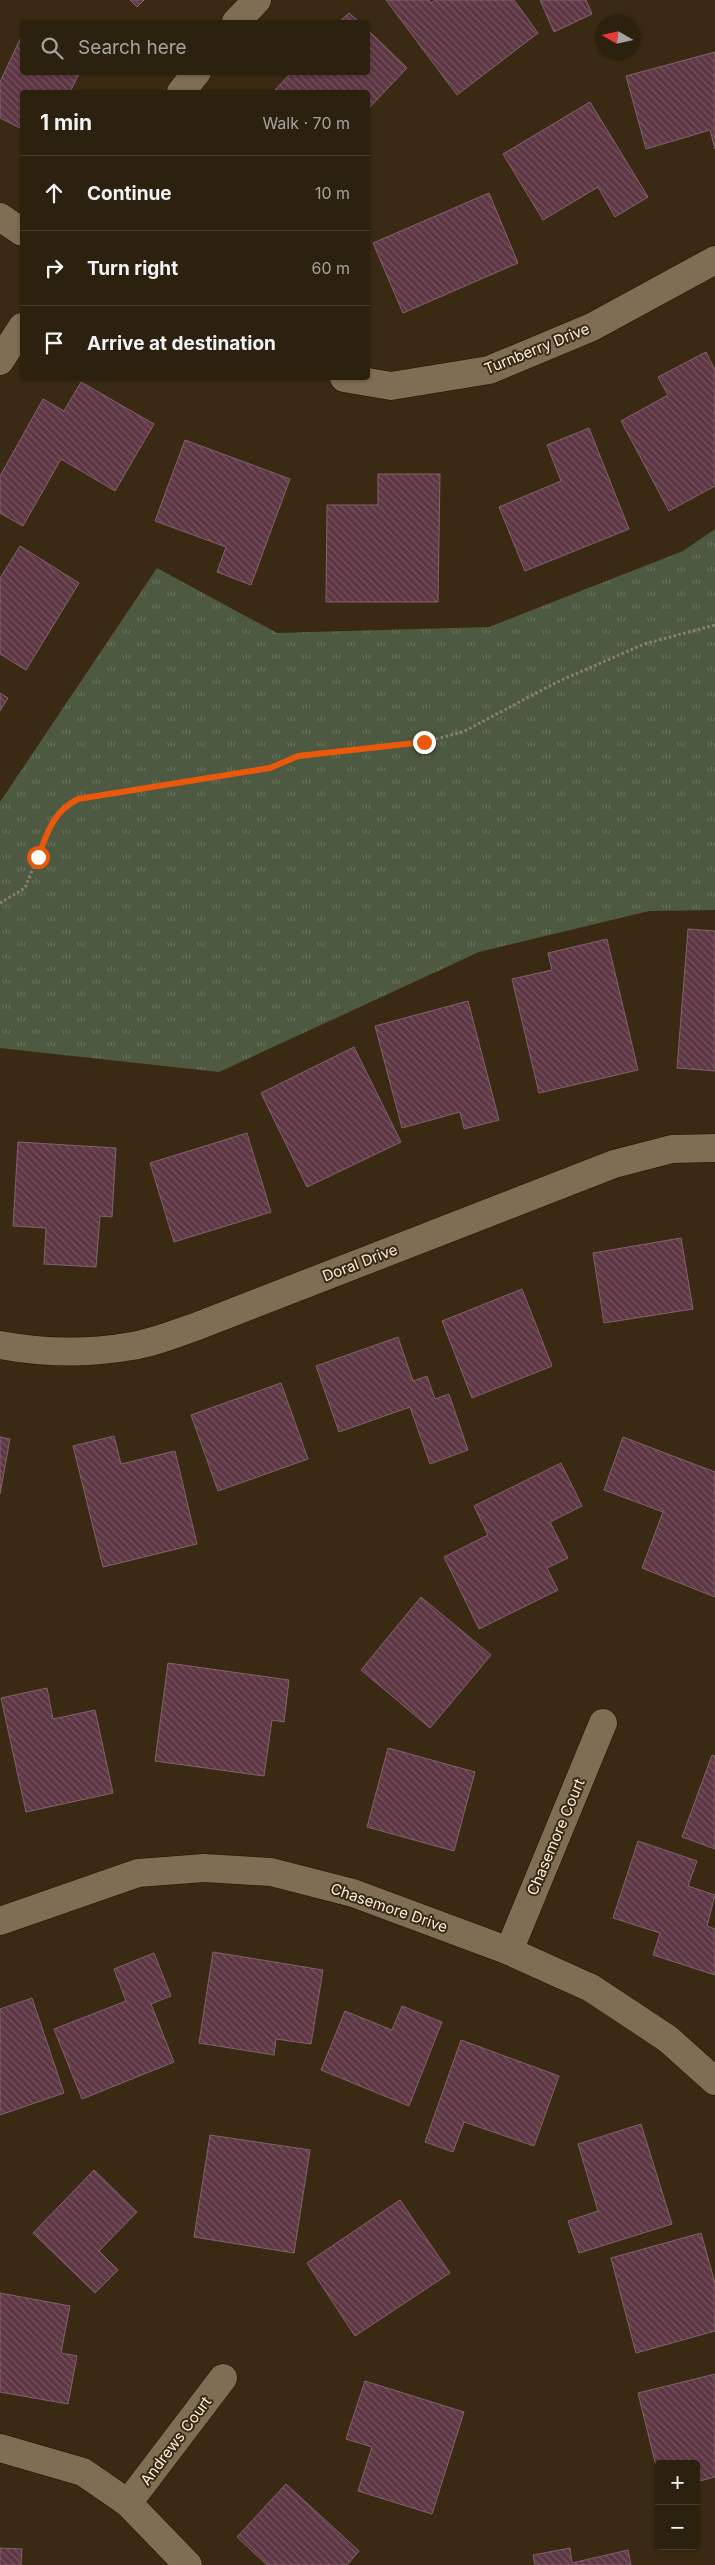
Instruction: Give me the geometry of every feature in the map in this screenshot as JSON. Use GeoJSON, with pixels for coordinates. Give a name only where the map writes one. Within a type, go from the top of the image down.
{"type":"FeatureCollection","features":[{"type":"Feature","properties":{"kind":"street"},"geometry":{"type":"LineString","coordinates":[[238,20],[258,0]]}},
{"type":"Feature","properties":{"kind":"street"},"geometry":{"type":"LineString","coordinates":[[183,90],[195,75]]}},
{"type":"Feature","properties":{"kind":"street"},"geometry":{"type":"LineString","coordinates":[[0,217],[20,231]]}},
{"type":"Feature","properties":{"kind":"street","name":"Turnberry Drive"},"geometry":{"type":"LineString","coordinates":[[356,380],[391,386],[489,370],[592,327],[715,260]]}},
{"type":"Feature","properties":{"kind":"street"},"geometry":{"type":"LineString","coordinates":[[0,361],[20,331]]}},
{"type":"Feature","properties":{"kind":"street","name":"Doral Drive"},"geometry":{"type":"LineString","coordinates":[[0,1345],[32,1351],[85,1351],[133,1346],[195,1327],[614,1164],[672,1149],[715,1148]]}},
{"type":"Feature","properties":{"kind":"street","name":"Chasemore Court"},"geometry":{"type":"LineString","coordinates":[[508,1951],[603,1723]]}},
{"type":"Feature","properties":{"kind":"street","name":"Chasemore Drive"},"geometry":{"type":"LineString","coordinates":[[0,1921],[138,1874],[204,1868],[261,1872],[353,1893],[508,1951],[591,1988],[668,2039],[715,2081]]}},
{"type":"Feature","properties":{"kind":"street","name":"Andrews Court"},"geometry":{"type":"LineString","coordinates":[[128,2503],[223,2378]]}},
{"type":"Feature","properties":{"kind":"street"},"geometry":{"type":"LineString","coordinates":[[0,2448],[82,2472],[128,2503],[188,2565]]}},
{"type":"Feature","properties":{"kind":"path"},"geometry":{"type":"LineString","coordinates":[[0,903],[25,888],[50,826],[64,806],[78,799],[270,768],[298,756],[424,742],[463,732],[557,682],[644,644],[715,625]]}},
{"type":"Feature","properties":{"kind":"green space"},"geometry":{"type":"Polygon","coordinates":[[[715,529],[715,910],[649,911],[479,952],[219,1072],[0,1048],[0,802],[157,568],[277,633],[489,627],[683,551],[715,529]]]}},
{"type":"Feature","properties":{"kind":"building"},"geometry":{"type":"Polygon","coordinates":[[[130,0],[144,0],[137,7],[130,0]]]}},
{"type":"Feature","properties":{"kind":"building"},"geometry":{"type":"Polygon","coordinates":[[[386,0],[429,0],[431,3],[435,0],[514,0],[538,33],[457,95],[386,0]]]}},
{"type":"Feature","properties":{"kind":"building"},"geometry":{"type":"Polygon","coordinates":[[[540,0],[586,0],[592,14],[554,32],[540,0]]]}},
{"type":"Feature","properties":{"kind":"building"},"geometry":{"type":"Polygon","coordinates":[[[349,13],[357,20],[341,20],[349,13]]]}},
{"type":"Feature","properties":{"kind":"building"},"geometry":{"type":"Polygon","coordinates":[[[370,32],[407,68],[370,107],[370,90],[275,90],[289,75],[370,75],[370,32]]]}},
{"type":"Feature","properties":{"kind":"building"},"geometry":{"type":"Polygon","coordinates":[[[20,39],[20,75],[78,75],[71,90],[20,90],[20,128],[0,118],[0,82],[20,39]]]}},
{"type":"Feature","properties":{"kind":"building"},"geometry":{"type":"Polygon","coordinates":[[[715,52],[715,149],[710,130],[646,149],[626,76],[715,52]]]}},
{"type":"Feature","properties":{"kind":"building"},"geometry":{"type":"Polygon","coordinates":[[[590,102],[648,197],[615,217],[598,187],[543,220],[503,154],[590,102]]]}},
{"type":"Feature","properties":{"kind":"building"},"geometry":{"type":"Polygon","coordinates":[[[489,193],[518,263],[403,313],[373,243],[489,193]]]}},
{"type":"Feature","properties":{"kind":"building"},"geometry":{"type":"Polygon","coordinates":[[[706,352],[715,370],[715,486],[669,511],[621,421],[668,395],[658,377],[706,352]]]}},
{"type":"Feature","properties":{"kind":"building"},"geometry":{"type":"Polygon","coordinates":[[[81,382],[154,424],[115,491],[61,459],[23,526],[0,513],[0,476],[43,399],[64,411],[81,382]]]}},
{"type":"Feature","properties":{"kind":"building"},"geometry":{"type":"Polygon","coordinates":[[[589,428],[629,529],[525,571],[499,507],[561,481],[547,445],[589,428]]]}},
{"type":"Feature","properties":{"kind":"building"},"geometry":{"type":"Polygon","coordinates":[[[185,440],[290,479],[251,585],[217,572],[226,547],[155,521],[185,440]]]}},
{"type":"Feature","properties":{"kind":"building"},"geometry":{"type":"Polygon","coordinates":[[[378,474],[440,474],[438,602],[326,602],[327,505],[378,505],[378,474]]]}},
{"type":"Feature","properties":{"kind":"building"},"geometry":{"type":"Polygon","coordinates":[[[20,546],[79,583],[26,670],[0,654],[0,578],[20,546]]]}},
{"type":"Feature","properties":{"kind":"building"},"geometry":{"type":"Polygon","coordinates":[[[0,693],[8,698],[0,711],[0,693]]]}},
{"type":"Feature","properties":{"kind":"building"},"geometry":{"type":"Polygon","coordinates":[[[688,929],[715,931],[715,1071],[677,1068],[688,929]]]}},
{"type":"Feature","properties":{"kind":"building"},"geometry":{"type":"Polygon","coordinates":[[[607,939],[638,1070],[539,1093],[512,979],[552,970],[548,953],[607,939]]]}},
{"type":"Feature","properties":{"kind":"building"},"geometry":{"type":"Polygon","coordinates":[[[468,1001],[499,1120],[464,1129],[460,1112],[402,1128],[375,1026],[468,1001]]]}},
{"type":"Feature","properties":{"kind":"building"},"geometry":{"type":"Polygon","coordinates":[[[354,1047],[401,1142],[307,1187],[261,1093],[354,1047]]]}},
{"type":"Feature","properties":{"kind":"building"},"geometry":{"type":"Polygon","coordinates":[[[247,1133],[271,1212],[174,1242],[150,1163],[247,1133]]]}},
{"type":"Feature","properties":{"kind":"building"},"geometry":{"type":"Polygon","coordinates":[[[18,1142],[116,1148],[112,1217],[100,1216],[96,1267],[44,1264],[46,1228],[13,1226],[18,1142]]]}},
{"type":"Feature","properties":{"kind":"building"},"geometry":{"type":"Polygon","coordinates":[[[681,1238],[693,1309],[604,1323],[593,1253],[681,1238]]]}},
{"type":"Feature","properties":{"kind":"building"},"geometry":{"type":"Polygon","coordinates":[[[522,1289],[552,1366],[472,1398],[442,1321],[522,1289]]]}},
{"type":"Feature","properties":{"kind":"building"},"geometry":{"type":"Polygon","coordinates":[[[398,1337],[413,1381],[427,1376],[435,1399],[449,1394],[468,1450],[430,1464],[410,1407],[339,1432],[316,1366],[398,1337]]]}},
{"type":"Feature","properties":{"kind":"building"},"geometry":{"type":"Polygon","coordinates":[[[281,1383],[308,1459],[218,1491],[191,1415],[281,1383]]]}},
{"type":"Feature","properties":{"kind":"building"},"geometry":{"type":"Polygon","coordinates":[[[114,1436],[121,1464],[175,1451],[197,1544],[103,1567],[73,1446],[114,1436]]]}},
{"type":"Feature","properties":{"kind":"building"},"geometry":{"type":"Polygon","coordinates":[[[0,1437],[10,1439],[0,1494],[0,1437]]]}},
{"type":"Feature","properties":{"kind":"building"},"geometry":{"type":"Polygon","coordinates":[[[623,1437],[715,1472],[715,1597],[642,1568],[663,1512],[604,1490],[623,1437]]]}},
{"type":"Feature","properties":{"kind":"building"},"geometry":{"type":"Polygon","coordinates":[[[561,1463],[582,1506],[550,1522],[568,1558],[547,1568],[558,1590],[479,1629],[444,1557],[488,1535],[474,1506],[561,1463]]]}},
{"type":"Feature","properties":{"kind":"building"},"geometry":{"type":"Polygon","coordinates":[[[421,1597],[491,1655],[430,1728],[361,1670],[421,1597]]]}},
{"type":"Feature","properties":{"kind":"building"},"geometry":{"type":"Polygon","coordinates":[[[168,1663],[289,1680],[284,1722],[272,1720],[264,1776],[155,1761],[168,1663]]]}},
{"type":"Feature","properties":{"kind":"building"},"geometry":{"type":"Polygon","coordinates":[[[47,1688],[53,1719],[95,1710],[113,1793],[26,1812],[1,1698],[47,1688]]]}},
{"type":"Feature","properties":{"kind":"building"},"geometry":{"type":"Polygon","coordinates":[[[388,1748],[475,1772],[454,1851],[367,1827],[388,1748]]]}},
{"type":"Feature","properties":{"kind":"building"},"geometry":{"type":"Polygon","coordinates":[[[712,1755],[715,1756],[715,1849],[682,1837],[712,1755]]]}},
{"type":"Feature","properties":{"kind":"building"},"geometry":{"type":"Polygon","coordinates":[[[638,1841],[697,1861],[688,1886],[715,1895],[707,1926],[715,1929],[715,1975],[653,1955],[660,1933],[613,1918],[638,1841]]]}},
{"type":"Feature","properties":{"kind":"building"},"geometry":{"type":"Polygon","coordinates":[[[213,1952],[323,1970],[311,2044],[276,2039],[274,2055],[199,2043],[213,1952]]]}},
{"type":"Feature","properties":{"kind":"building"},"geometry":{"type":"Polygon","coordinates":[[[154,1953],[171,1996],[151,2004],[174,2062],[82,2099],[54,2029],[126,2001],[114,1969],[154,1953]]]}},
{"type":"Feature","properties":{"kind":"building"},"geometry":{"type":"Polygon","coordinates":[[[32,1998],[64,2093],[0,2115],[0,2009],[32,1998]]]}},
{"type":"Feature","properties":{"kind":"building"},"geometry":{"type":"Polygon","coordinates":[[[402,2006],[442,2022],[409,2106],[321,2070],[345,2011],[392,2030],[402,2006]]]}},
{"type":"Feature","properties":{"kind":"building"},"geometry":{"type":"Polygon","coordinates":[[[461,2040],[559,2076],[534,2146],[464,2122],[453,2152],[425,2142],[461,2040]]]}},
{"type":"Feature","properties":{"kind":"building"},"geometry":{"type":"Polygon","coordinates":[[[641,2124],[672,2224],[579,2253],[568,2221],[598,2211],[578,2144],[641,2124]]]}},
{"type":"Feature","properties":{"kind":"building"},"geometry":{"type":"Polygon","coordinates":[[[210,2135],[310,2150],[294,2253],[194,2237],[210,2135]]]}},
{"type":"Feature","properties":{"kind":"building"},"geometry":{"type":"Polygon","coordinates":[[[94,2170],[137,2212],[99,2251],[118,2270],[95,2293],[33,2233],[94,2170]]]}},
{"type":"Feature","properties":{"kind":"building"},"geometry":{"type":"Polygon","coordinates":[[[400,2200],[450,2273],[355,2336],[307,2263],[400,2200]]]}},
{"type":"Feature","properties":{"kind":"building"},"geometry":{"type":"Polygon","coordinates":[[[701,2233],[715,2283],[715,2331],[636,2353],[611,2258],[701,2233]]]}},
{"type":"Feature","properties":{"kind":"building"},"geometry":{"type":"Polygon","coordinates":[[[0,2293],[70,2306],[61,2353],[77,2356],[68,2404],[0,2392],[0,2293]]]}},
{"type":"Feature","properties":{"kind":"building"},"geometry":{"type":"Polygon","coordinates":[[[715,2374],[715,2477],[700,2481],[700,2460],[655,2460],[655,2462],[638,2393],[715,2374]]]}},
{"type":"Feature","properties":{"kind":"building"},"geometry":{"type":"Polygon","coordinates":[[[365,2381],[464,2412],[432,2514],[358,2491],[372,2447],[346,2439],[365,2381]]]}},
{"type":"Feature","properties":{"kind":"building"},"geometry":{"type":"Polygon","coordinates":[[[286,2484],[359,2551],[347,2565],[267,2565],[237,2537],[286,2484]]]}},
{"type":"Feature","properties":{"kind":"building"},"geometry":{"type":"Polygon","coordinates":[[[0,2548],[22,2549],[21,2565],[0,2565],[0,2548]]]}},
{"type":"Feature","properties":{"kind":"building"},"geometry":{"type":"Polygon","coordinates":[[[570,2548],[572,2563],[628,2550],[631,2565],[535,2565],[533,2555],[570,2548]]]}},
{"type":"Feature","properties":{"kind":"route"},"geometry":{"type":"LineString","coordinates":[[38,857],[50,826],[64,806],[78,799],[270,768],[298,756],[424,742]]}}]}
